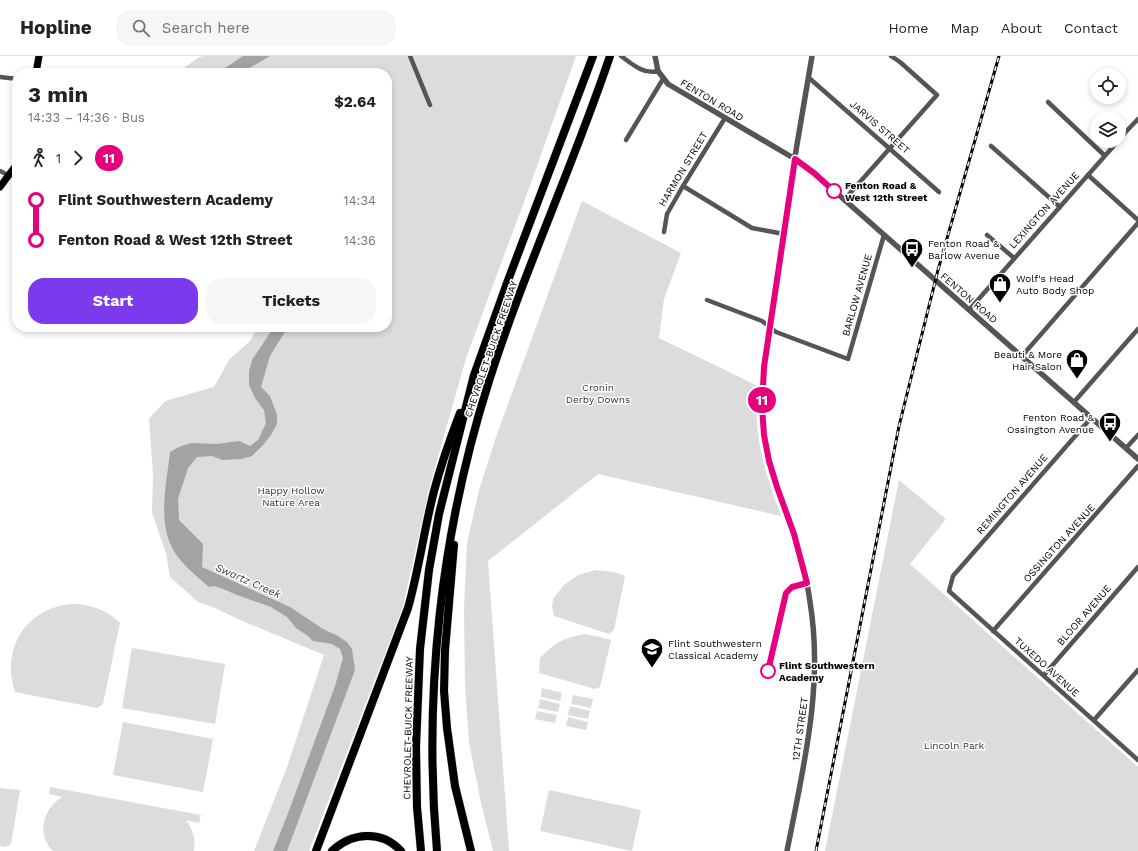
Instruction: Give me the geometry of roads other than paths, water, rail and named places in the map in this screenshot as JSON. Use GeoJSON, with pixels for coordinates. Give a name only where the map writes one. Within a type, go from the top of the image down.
{"type":"FeatureCollection","features":[{"type":"Feature","properties":{"kind":"highway","name":"CHEVROLET-BUICK FREEWAY"},"geometry":{"type":"LineString","coordinates":[[421,851],[417,807],[416,718],[420,649],[433,543],[474,375],[507,283],[593,56]]}},
{"type":"Feature","properties":{"kind":"highway","name":"CHEVROLET-BUICK FREEWAY"},"geometry":{"type":"LineString","coordinates":[[437,851],[433,778],[433,700],[443,587],[458,500],[476,422],[502,340],[610,56]]}},
{"type":"Feature","properties":{"kind":"highway"},"geometry":{"type":"LineString","coordinates":[[316,851],[408,608],[442,460],[474,375]]}},
{"type":"Feature","properties":{"kind":"highway"},"geometry":{"type":"LineString","coordinates":[[458,500],[445,650],[444,691],[454,786],[471,851]]}},
{"type":"Feature","properties":{"kind":"highway"},"geometry":{"type":"LineString","coordinates":[[332,851],[350,839],[363,836],[378,837],[386,840],[401,851]]}},
{"type":"Feature","properties":{"kind":"main road"},"geometry":{"type":"LineString","coordinates":[[37,68],[39,56]]}},
{"type":"Feature","properties":{"kind":"main road"},"geometry":{"type":"LineString","coordinates":[[0,187],[12,173]]}},
{"type":"Feature","properties":{"kind":"street"},"geometry":{"type":"LineString","coordinates":[[410,56],[430,104]]}},
{"type":"Feature","properties":{"kind":"street"},"geometry":{"type":"LineString","coordinates":[[621,56],[644,70],[652,72],[658,71]]}},
{"type":"Feature","properties":{"kind":"street","name":"FENTON ROAD"},"geometry":{"type":"LineString","coordinates":[[655,56],[658,71],[663,79],[677,90],[795,159],[814,173],[1138,459]]}},
{"type":"Feature","properties":{"kind":"street","name":"12TH STREET"},"geometry":{"type":"LineString","coordinates":[[787,851],[811,724],[815,683],[815,643],[811,604],[803,565],[794,534],[772,474],[764,435],[762,387],[795,159],[812,56]]}},
{"type":"Feature","properties":{"kind":"street"},"geometry":{"type":"LineString","coordinates":[[844,200],[937,95],[900,62],[891,56]]}},
{"type":"Feature","properties":{"kind":"street"},"geometry":{"type":"LineString","coordinates":[[0,77],[12,78]]}},
{"type":"Feature","properties":{"kind":"street","name":"JARVIS STREET"},"geometry":{"type":"LineString","coordinates":[[808,77],[891,148],[939,192]]}},
{"type":"Feature","properties":{"kind":"street"},"geometry":{"type":"LineString","coordinates":[[626,140],[663,79]]}},
{"type":"Feature","properties":{"kind":"street"},"geometry":{"type":"LineString","coordinates":[[1048,102],[1104,155]]}},
{"type":"Feature","properties":{"kind":"street","name":"HARMON STREET"},"geometry":{"type":"LineString","coordinates":[[664,232],[667,214],[725,118]]}},
{"type":"Feature","properties":{"kind":"street","name":"LEXINGTON AVENUE"},"geometry":{"type":"LineString","coordinates":[[1126,132],[1138,119]]}},
{"type":"Feature","properties":{"kind":"street"},"geometry":{"type":"LineString","coordinates":[[991,146],[1060,207]]}},
{"type":"Feature","properties":{"kind":"street","name":"LEXINGTON AVENUE"},"geometry":{"type":"LineString","coordinates":[[969,310],[1111,148]]}},
{"type":"Feature","properties":{"kind":"street"},"geometry":{"type":"LineString","coordinates":[[0,171],[10,176]]}},
{"type":"Feature","properties":{"kind":"street"},"geometry":{"type":"LineString","coordinates":[[1022,356],[1138,222],[1088,175]]}},
{"type":"Feature","properties":{"kind":"street"},"geometry":{"type":"LineString","coordinates":[[683,186],[752,228],[784,234]]}},
{"type":"Feature","properties":{"kind":"street","name":"BARLOW AVENUE"},"geometry":{"type":"LineString","coordinates":[[770,328],[776,332],[848,359],[884,235]]}},
{"type":"Feature","properties":{"kind":"street"},"geometry":{"type":"LineString","coordinates":[[987,235],[1014,258]]}},
{"type":"Feature","properties":{"kind":"street"},"geometry":{"type":"LineString","coordinates":[[706,300],[762,321],[770,328]]}},
{"type":"Feature","properties":{"kind":"street"},"geometry":{"type":"LineString","coordinates":[[1074,402],[1138,329]]}},
{"type":"Feature","properties":{"kind":"street","name":"REMINGTON AVENUE"},"geometry":{"type":"LineString","coordinates":[[950,585],[953,576],[1092,418]]}},
{"type":"Feature","properties":{"kind":"street"},"geometry":{"type":"LineString","coordinates":[[1126,448],[1138,435]]}},
{"type":"Feature","properties":{"kind":"street","name":"OSSINGTON AVENUE"},"geometry":{"type":"LineString","coordinates":[[993,631],[1138,466]]}},
{"type":"Feature","properties":{"kind":"street","name":"BLOOR AVENUE"},"geometry":{"type":"LineString","coordinates":[[1044,675],[1138,568]]}},
{"type":"Feature","properties":{"kind":"street","name":"TUXEDO AVENUE"},"geometry":{"type":"LineString","coordinates":[[950,585],[949,591],[1138,760]]}},
{"type":"Feature","properties":{"kind":"street"},"geometry":{"type":"LineString","coordinates":[[1094,720],[1138,670]]}},
{"type":"Feature","properties":{"kind":"railway"},"geometry":{"type":"LineString","coordinates":[[816,851],[899,426],[938,270],[999,56]]}},
{"type":"Feature","properties":{"kind":"place","name":"Fenton Road & West 12th Street"},"geometry":{"type":"Point","coordinates":[834,191]}},
{"type":"Feature","properties":{"kind":"place","name":"Fenton Road & Barlow Avenue"},"geometry":{"type":"Point","coordinates":[912,268]}},
{"type":"Feature","properties":{"kind":"place","name":"Wolf's Head Auto Body Shop"},"geometry":{"type":"Point","coordinates":[1000,304]}},
{"type":"Feature","properties":{"kind":"place","name":"Beauti & More Hair Salon"},"geometry":{"type":"Point","coordinates":[1077,380]}},
{"type":"Feature","properties":{"kind":"place","name":"Fenton Road & Ossington Avenue"},"geometry":{"type":"Point","coordinates":[1110,442]}},
{"type":"Feature","properties":{"kind":"place","name":"Flint Southwestern Classical Academy"},"geometry":{"type":"Point","coordinates":[652,668]}},
{"type":"Feature","properties":{"kind":"place","name":"Flint Southwestern Academy"},"geometry":{"type":"Point","coordinates":[768,671]}},
{"type":"Feature","properties":{"kind":"park label","name":"Cronin Derby Downs"},"geometry":{"type":"Point","coordinates":[598,392]}},
{"type":"Feature","properties":{"kind":"park label","name":"Happy Hollow Nature Area"},"geometry":{"type":"Point","coordinates":[291,496]}},
{"type":"Feature","properties":{"kind":"park label","name":"Lincoln Park"},"geometry":{"type":"Point","coordinates":[954,745]}},
{"type":"Feature","properties":{"kind":"water label","name":"Swartz Creek"},"geometry":{"type":"Point","coordinates":[248,581]}}]}
